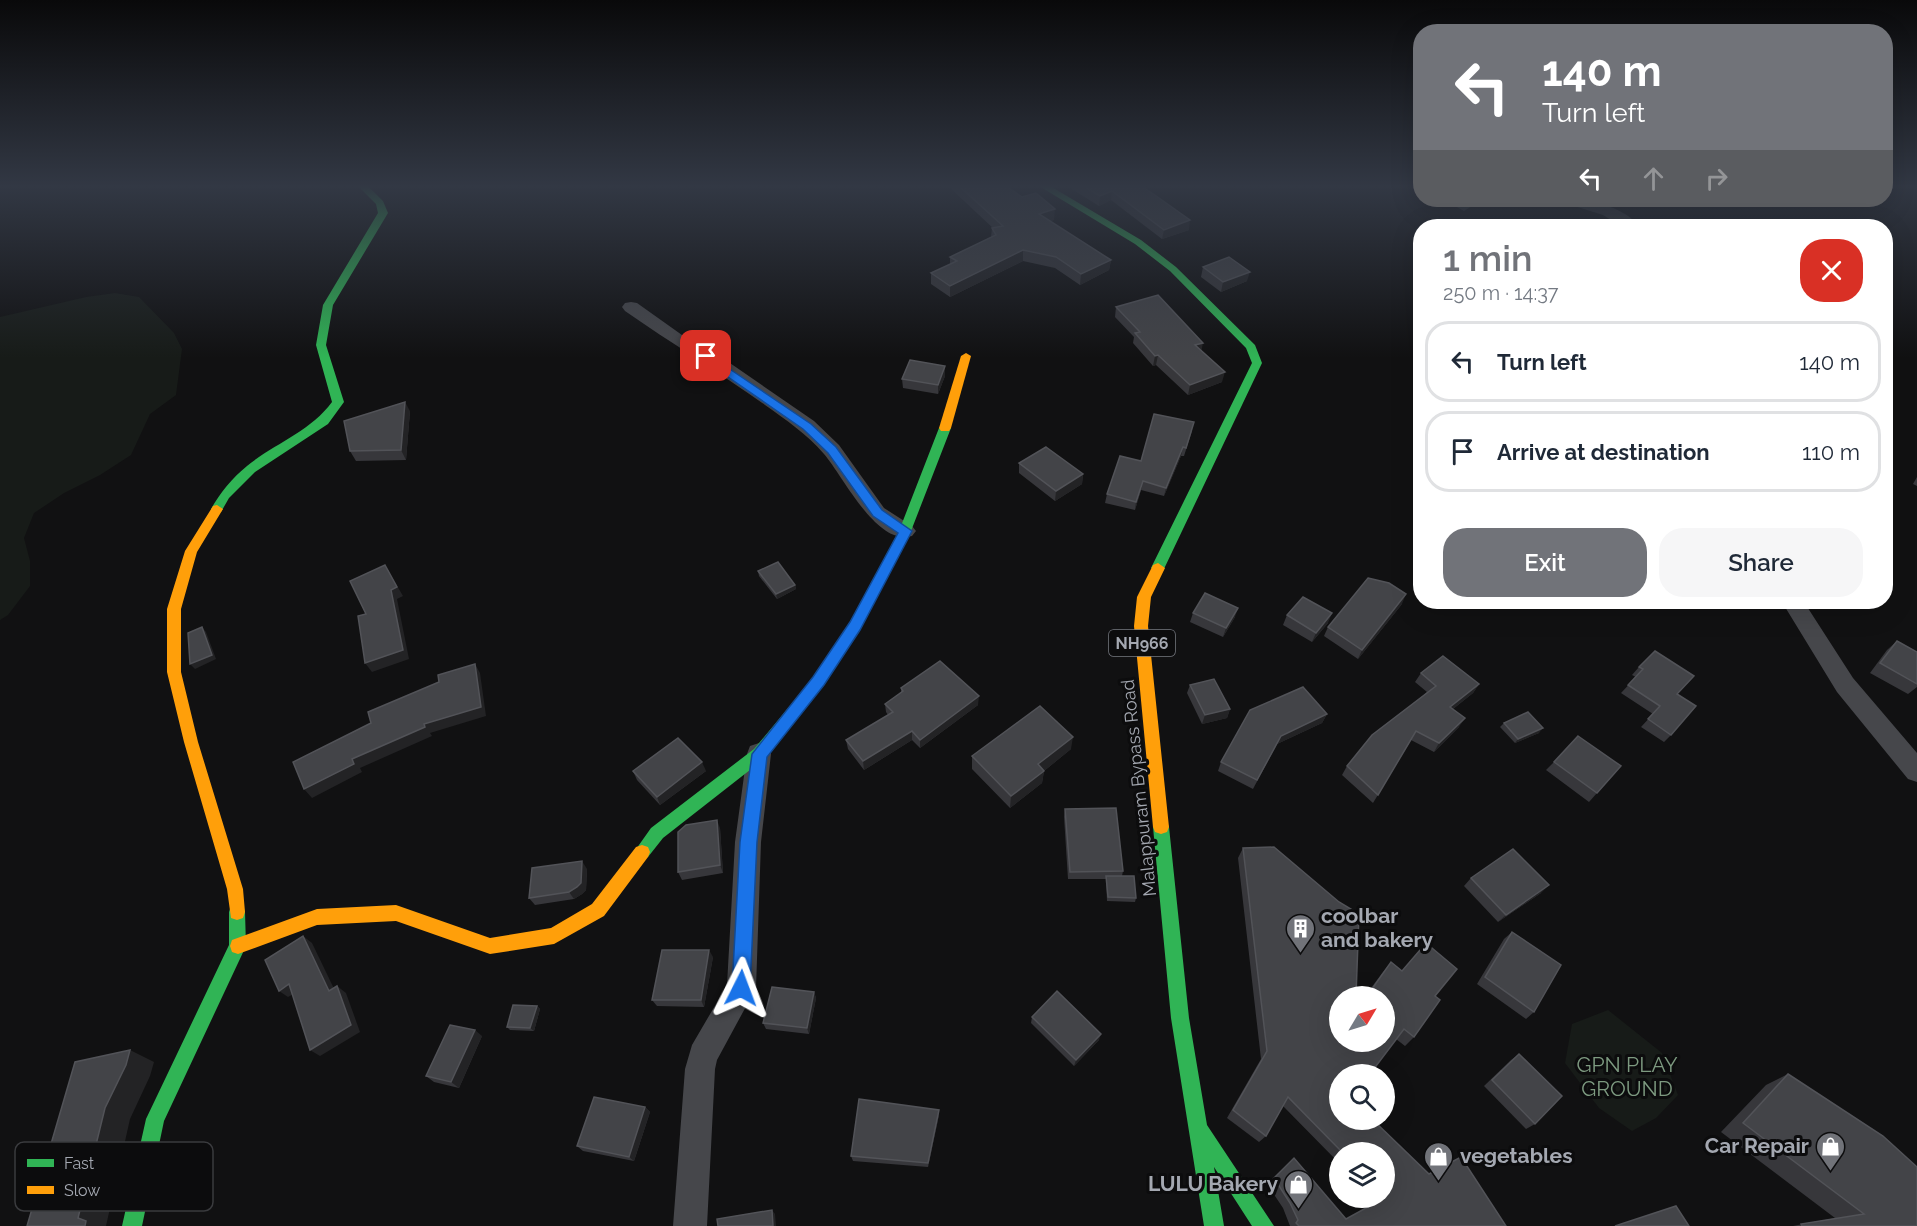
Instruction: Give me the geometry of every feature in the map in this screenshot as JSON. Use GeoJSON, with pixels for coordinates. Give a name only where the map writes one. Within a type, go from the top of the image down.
{"type":"FeatureCollection","features":[{"type":"Feature","properties":{"kind":"main road"},"geometry":{"type":"LineString","coordinates":[[150,1142],[155,1119],[204,1020],[237,946],[239,928],[235,889],[191,742],[174,672],[174,609],[191,551],[225,495],[251,469],[324,421],[338,402],[321,345],[328,305],[365,243]]}},
{"type":"Feature","properties":{"kind":"main road","name":"Malappuram Bypass Road"},"geometry":{"type":"LineString","coordinates":[[1140,243],[1173,269],[1251,347],[1257,363],[1144,597],[1141,626],[1180,1018],[1214,1226]]}},
{"type":"Feature","properties":{"kind":"main road"},"geometry":{"type":"LineString","coordinates":[[237,946],[317,917],[396,913],[490,946],[554,936],[598,910],[657,833],[759,754],[819,681],[855,626],[905,531],[950,419],[966,356]]}},
{"type":"Feature","properties":{"kind":"main road"},"geometry":{"type":"LineString","coordinates":[[1199,1127],[1264,1226]]}},
{"type":"Feature","properties":{"kind":"main road"},"geometry":{"type":"LineString","coordinates":[[132,1226],[135,1211]]}},
{"type":"Feature","properties":{"kind":"street"},"geometry":{"type":"LineString","coordinates":[[631,307],[676,339],[721,365],[807,426],[832,450],[877,513],[905,531]]}},
{"type":"Feature","properties":{"kind":"street"},"geometry":{"type":"LineString","coordinates":[[1797,609],[1845,685],[1917,771]]}},
{"type":"Feature","properties":{"kind":"street"},"geometry":{"type":"LineString","coordinates":[[690,1226],[700,1069],[704,1056],[741,988],[748,842],[759,754]]}},
{"type":"Feature","properties":{"kind":"green space"},"geometry":{"type":"Polygon","coordinates":[[[115,293],[139,297],[174,333],[182,349],[176,395],[150,414],[131,455],[34,513],[24,538],[30,561],[30,586],[8,615],[0,620],[0,317],[86,297],[115,293]]]}},
{"type":"Feature","properties":{"kind":"green space","name":"GPN PLAY GROUND"},"geometry":{"type":"Polygon","coordinates":[[[1608,1010],[1662,1053],[1678,1095],[1656,1118],[1632,1131],[1599,1108],[1565,1063],[1572,1024],[1608,1010]]]}},
{"type":"Feature","properties":{"kind":"building"},"geometry":{"type":"Polygon","coordinates":[[[979,243],[1085,243],[1111,260],[1081,274],[1056,257],[1023,250],[950,286],[931,273],[957,261],[950,257],[979,243]]]}},
{"type":"Feature","properties":{"kind":"building"},"geometry":{"type":"Polygon","coordinates":[[[1229,257],[1250,272],[1223,282],[1203,267],[1229,257]]]}},
{"type":"Feature","properties":{"kind":"building"},"geometry":{"type":"Polygon","coordinates":[[[1158,295],[1203,343],[1195,345],[1225,372],[1190,385],[1158,355],[1155,356],[1135,333],[1140,332],[1116,307],[1158,295]]]}},
{"type":"Feature","properties":{"kind":"building"},"geometry":{"type":"Polygon","coordinates":[[[910,360],[945,366],[938,385],[902,379],[910,360]]]}},
{"type":"Feature","properties":{"kind":"building"},"geometry":{"type":"Polygon","coordinates":[[[405,402],[401,450],[350,451],[344,421],[405,402]]]}},
{"type":"Feature","properties":{"kind":"building"},"geometry":{"type":"Polygon","coordinates":[[[1154,414],[1194,422],[1186,448],[1183,447],[1166,488],[1143,481],[1136,502],[1107,494],[1120,456],[1141,461],[1154,414]]]}},
{"type":"Feature","properties":{"kind":"building"},"geometry":{"type":"Polygon","coordinates":[[[1046,447],[1083,474],[1056,491],[1019,463],[1046,447]]]}},
{"type":"Feature","properties":{"kind":"building"},"geometry":{"type":"Polygon","coordinates":[[[778,562],[795,585],[776,594],[758,571],[778,562]]]}},
{"type":"Feature","properties":{"kind":"building"},"geometry":{"type":"Polygon","coordinates":[[[385,565],[397,587],[391,590],[403,650],[365,663],[358,616],[366,614],[350,581],[385,565]]]}},
{"type":"Feature","properties":{"kind":"building"},"geometry":{"type":"Polygon","coordinates":[[[1368,578],[1389,583],[1406,594],[1362,650],[1328,627],[1368,578]]]}},
{"type":"Feature","properties":{"kind":"building"},"geometry":{"type":"Polygon","coordinates":[[[1205,593],[1238,608],[1226,628],[1193,613],[1205,593]]]}},
{"type":"Feature","properties":{"kind":"building"},"geometry":{"type":"Polygon","coordinates":[[[1303,597],[1332,613],[1316,633],[1287,615],[1303,597]]]}},
{"type":"Feature","properties":{"kind":"building"},"geometry":{"type":"Polygon","coordinates":[[[202,627],[212,655],[190,664],[188,633],[202,627]]]}},
{"type":"Feature","properties":{"kind":"building"},"geometry":{"type":"Polygon","coordinates":[[[1897,641],[1917,652],[1917,684],[1880,663],[1897,641]]]}},
{"type":"Feature","properties":{"kind":"building"},"geometry":{"type":"Polygon","coordinates":[[[1655,651],[1694,676],[1677,694],[1696,706],[1671,735],[1648,719],[1660,706],[1628,685],[1643,669],[1639,667],[1655,651]]]}},
{"type":"Feature","properties":{"kind":"building"},"geometry":{"type":"Polygon","coordinates":[[[1443,656],[1479,684],[1450,707],[1465,718],[1439,743],[1416,731],[1378,795],[1347,766],[1372,735],[1436,686],[1421,673],[1443,656]]]}},
{"type":"Feature","properties":{"kind":"building"},"geometry":{"type":"Polygon","coordinates":[[[940,661],[979,696],[920,740],[912,731],[863,761],[846,740],[893,712],[885,704],[903,691],[901,688],[940,661]]]}},
{"type":"Feature","properties":{"kind":"building"},"geometry":{"type":"Polygon","coordinates":[[[475,664],[481,707],[424,724],[425,727],[352,759],[354,764],[304,789],[293,762],[371,723],[368,712],[439,682],[438,675],[475,664]]]}},
{"type":"Feature","properties":{"kind":"building"},"geometry":{"type":"Polygon","coordinates":[[[1214,679],[1230,709],[1205,715],[1190,685],[1214,679]]]}},
{"type":"Feature","properties":{"kind":"building"},"geometry":{"type":"Polygon","coordinates":[[[1303,687],[1327,714],[1281,736],[1257,780],[1221,762],[1250,710],[1303,687]]]}},
{"type":"Feature","properties":{"kind":"building"},"geometry":{"type":"Polygon","coordinates":[[[1040,706],[1073,737],[1038,764],[1044,771],[1011,796],[972,756],[1040,706]]]}},
{"type":"Feature","properties":{"kind":"building"},"geometry":{"type":"Polygon","coordinates":[[[1528,712],[1543,728],[1518,739],[1504,723],[1528,712]]]}},
{"type":"Feature","properties":{"kind":"building"},"geometry":{"type":"Polygon","coordinates":[[[1578,736],[1621,766],[1597,793],[1554,762],[1578,736]]]}},
{"type":"Feature","properties":{"kind":"building"},"geometry":{"type":"Polygon","coordinates":[[[678,738],[702,762],[657,797],[633,771],[678,738]]]}},
{"type":"Feature","properties":{"kind":"building"},"geometry":{"type":"Polygon","coordinates":[[[1116,808],[1123,871],[1070,872],[1065,809],[1116,808]]]}},
{"type":"Feature","properties":{"kind":"building"},"geometry":{"type":"Polygon","coordinates":[[[717,820],[720,865],[678,872],[678,832],[686,825],[717,820]]]}},
{"type":"Feature","properties":{"kind":"building"},"geometry":{"type":"Polygon","coordinates":[[[1274,847],[1339,902],[1359,914],[1356,986],[1329,986],[1329,1052],[1387,1052],[1378,1064],[1329,1064],[1329,1130],[1383,1130],[1429,1174],[1461,1157],[1506,1226],[1299,1226],[1296,1223],[1298,1220],[1290,1203],[1274,1178],[1294,1158],[1329,1199],[1329,1208],[1337,1208],[1346,1219],[1366,1208],[1395,1208],[1395,1142],[1332,1142],[1288,1097],[1266,1136],[1233,1110],[1267,1051],[1243,848],[1274,847]]]}},
{"type":"Feature","properties":{"kind":"building"},"geometry":{"type":"Polygon","coordinates":[[[1513,849],[1549,885],[1506,915],[1471,878],[1513,849]]]}},
{"type":"Feature","properties":{"kind":"building"},"geometry":{"type":"Polygon","coordinates":[[[582,861],[581,883],[577,887],[569,892],[529,898],[532,868],[582,861]]]}},
{"type":"Feature","properties":{"kind":"building"},"geometry":{"type":"Polygon","coordinates":[[[1106,876],[1134,876],[1136,898],[1108,897],[1106,876]]]}},
{"type":"Feature","properties":{"kind":"building"},"geometry":{"type":"Polygon","coordinates":[[[1512,932],[1561,965],[1534,1012],[1485,977],[1512,932]]]}},
{"type":"Feature","properties":{"kind":"building"},"geometry":{"type":"Polygon","coordinates":[[[303,936],[329,991],[337,986],[351,1025],[310,1050],[289,984],[279,991],[265,960],[303,936]]]}},
{"type":"Feature","properties":{"kind":"building"},"geometry":{"type":"Polygon","coordinates":[[[1426,943],[1457,969],[1435,996],[1440,1000],[1414,1037],[1404,1029],[1395,1041],[1395,986],[1374,986],[1391,962],[1402,971],[1426,943]]]}},
{"type":"Feature","properties":{"kind":"building"},"geometry":{"type":"Polygon","coordinates":[[[662,950],[709,950],[701,1000],[652,1000],[662,950]]]}},
{"type":"Feature","properties":{"kind":"building"},"geometry":{"type":"Polygon","coordinates":[[[772,987],[814,992],[807,1028],[763,1023],[772,987]]]}},
{"type":"Feature","properties":{"kind":"building"},"geometry":{"type":"Polygon","coordinates":[[[1057,991],[1101,1034],[1076,1060],[1032,1017],[1057,991]]]}},
{"type":"Feature","properties":{"kind":"building"},"geometry":{"type":"Polygon","coordinates":[[[513,1005],[537,1006],[530,1028],[507,1027],[513,1005]]]}},
{"type":"Feature","properties":{"kind":"building"},"geometry":{"type":"Polygon","coordinates":[[[450,1025],[475,1030],[451,1082],[426,1076],[450,1025]]]}},
{"type":"Feature","properties":{"kind":"building"},"geometry":{"type":"Polygon","coordinates":[[[130,1050],[126,1065],[105,1108],[97,1142],[52,1142],[75,1062],[130,1050]]]}},
{"type":"Feature","properties":{"kind":"building"},"geometry":{"type":"Polygon","coordinates":[[[1519,1054],[1562,1096],[1535,1124],[1492,1080],[1519,1054]]]}},
{"type":"Feature","properties":{"kind":"building","name":"Car Repair"},"geometry":{"type":"Polygon","coordinates":[[[1788,1074],[1883,1136],[1917,1167],[1917,1226],[1802,1226],[1801,1224],[1864,1214],[1743,1123],[1788,1074]]]}},
{"type":"Feature","properties":{"kind":"building"},"geometry":{"type":"Polygon","coordinates":[[[594,1097],[645,1107],[629,1157],[577,1146],[594,1097]]]}},
{"type":"Feature","properties":{"kind":"building"},"geometry":{"type":"Polygon","coordinates":[[[859,1099],[939,1110],[928,1163],[851,1156],[859,1099]]]}},
{"type":"Feature","properties":{"kind":"building"},"geometry":{"type":"Polygon","coordinates":[[[1676,1206],[1689,1226],[1615,1226],[1676,1206]]]}},
{"type":"Feature","properties":{"kind":"building"},"geometry":{"type":"Polygon","coordinates":[[[772,1210],[773,1226],[718,1226],[717,1219],[772,1210]]]}},
{"type":"Feature","properties":{"kind":"building"},"geometry":{"type":"Polygon","coordinates":[[[31,1211],[80,1211],[78,1218],[86,1221],[85,1226],[27,1226],[31,1211]]]}},
{"type":"Feature","properties":{"kind":"traffic: fast"},"geometry":{"type":"LineString","coordinates":[[217,509],[225,495],[251,469],[324,421],[338,402],[321,345],[328,305],[365,243]]}},
{"type":"Feature","properties":{"kind":"traffic: fast"},"geometry":{"type":"LineString","coordinates":[[1140,243],[1173,269],[1251,347],[1257,363],[1158,568]]}},
{"type":"Feature","properties":{"kind":"traffic: fast"},"geometry":{"type":"LineString","coordinates":[[642,852],[657,833],[759,754],[819,681],[855,626],[905,531],[945,428]]}},
{"type":"Feature","properties":{"kind":"traffic: fast"},"geometry":{"type":"LineString","coordinates":[[1161,827],[1180,1018],[1214,1226]]}},
{"type":"Feature","properties":{"kind":"traffic: fast"},"geometry":{"type":"LineString","coordinates":[[150,1142],[155,1119],[238,946],[237,912]]}},
{"type":"Feature","properties":{"kind":"traffic: fast"},"geometry":{"type":"LineString","coordinates":[[1203,1133],[1264,1226]]}},
{"type":"Feature","properties":{"kind":"traffic: fast"},"geometry":{"type":"LineString","coordinates":[[132,1226],[135,1211]]}},
{"type":"Feature","properties":{"kind":"traffic: slow"},"geometry":{"type":"LineString","coordinates":[[945,428],[966,356]]}},
{"type":"Feature","properties":{"kind":"traffic: slow"},"geometry":{"type":"LineString","coordinates":[[217,509],[191,551],[174,609],[174,672],[191,742],[235,889],[237,912]]}},
{"type":"Feature","properties":{"kind":"traffic: slow"},"geometry":{"type":"LineString","coordinates":[[1158,568],[1144,597],[1141,626],[1161,827]]}},
{"type":"Feature","properties":{"kind":"traffic: slow"},"geometry":{"type":"LineString","coordinates":[[238,946],[317,917],[396,913],[490,946],[554,936],[598,910],[642,852]]}},
{"type":"Feature","properties":{"kind":"place","name":"coolbar and bakery"},"geometry":{"type":"Point","coordinates":[1300,954]}},
{"type":"Feature","properties":{"kind":"place","name":"Car Repair"},"geometry":{"type":"Point","coordinates":[1830,1172]}},
{"type":"Feature","properties":{"kind":"place","name":"vegetables"},"geometry":{"type":"Point","coordinates":[1439,1182]}},
{"type":"Feature","properties":{"kind":"place","name":"LULU Bakery"},"geometry":{"type":"Point","coordinates":[1299,1210]}},
{"type":"Feature","properties":{"kind":"route"},"geometry":{"type":"LineString","coordinates":[[706,356],[807,426],[832,450],[877,513],[905,531],[855,626],[819,681],[759,754],[748,842],[741,988]]}}]}
